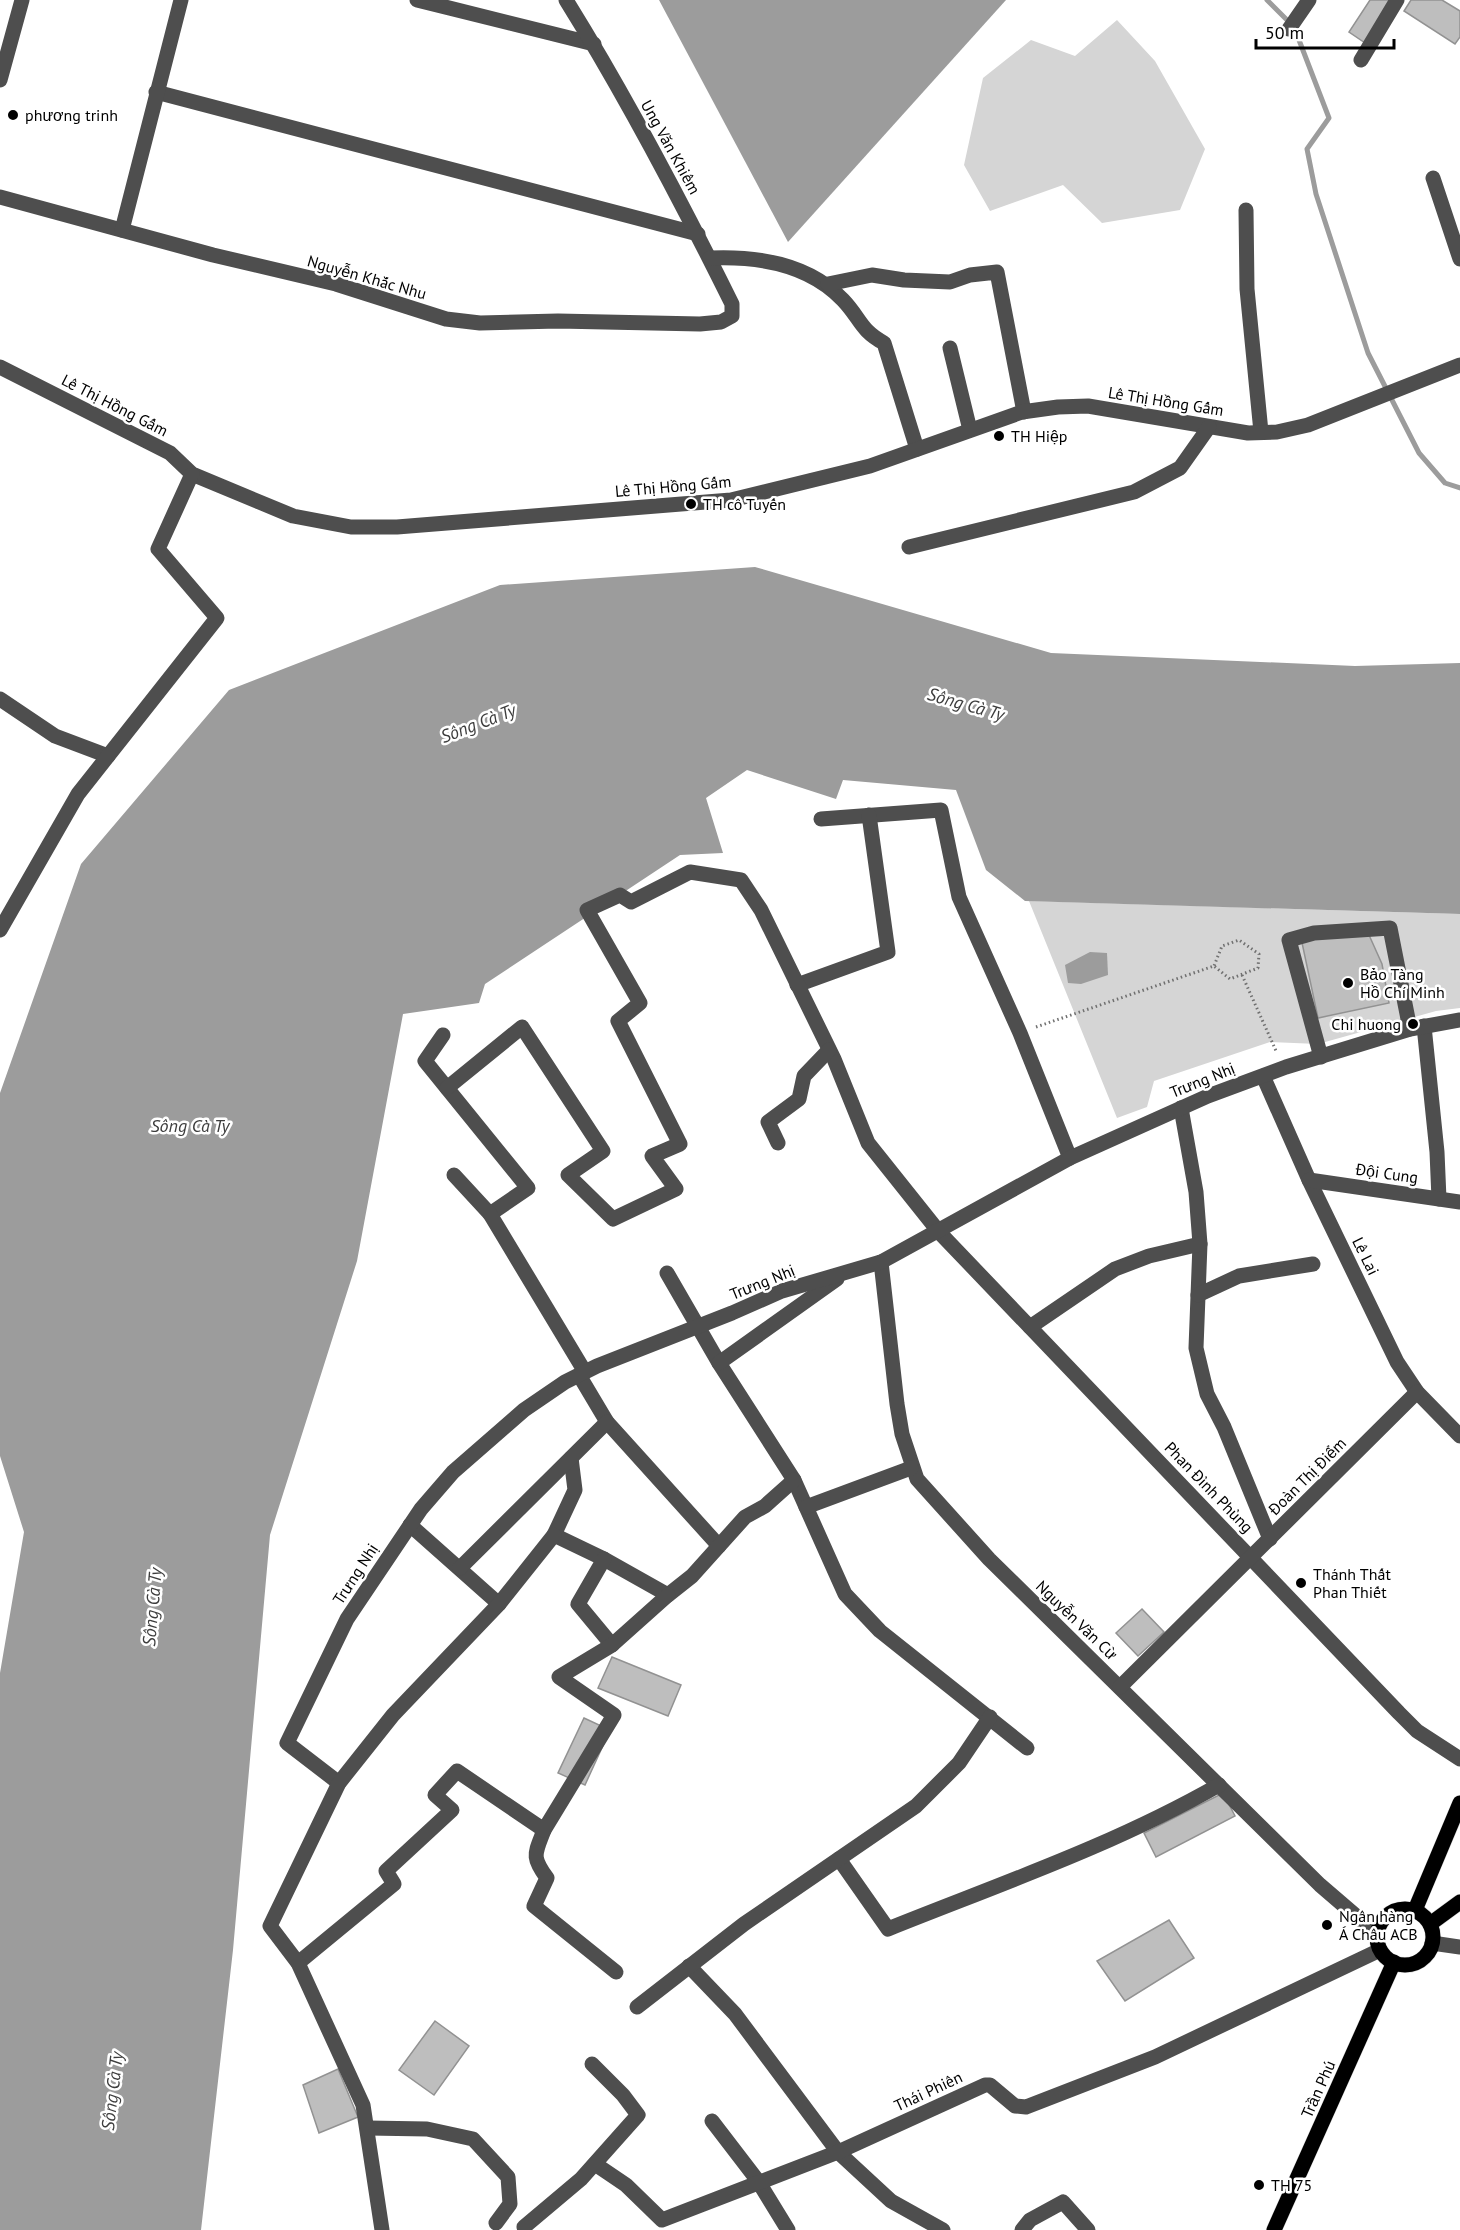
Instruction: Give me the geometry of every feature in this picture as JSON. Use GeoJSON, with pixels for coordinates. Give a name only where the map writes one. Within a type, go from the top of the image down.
{"type":"FeatureCollection","features":[{"type":"Feature","properties":{"kind":"main road"},"geometry":{"type":"LineString","coordinates":[[1415,1910],[1460,1803]]}},
{"type":"Feature","properties":{"kind":"main road"},"geometry":{"type":"LineString","coordinates":[[1430,1924],[1460,1902]]}},
{"type":"Feature","properties":{"kind":"main road"},"geometry":{"type":"LineString","coordinates":[[1406,1909],[1415,1910],[1430,1924],[1432,1943],[1422,1959],[1413,1964],[1394,1962],[1380,1950],[1377,1934],[1379,1926],[1390,1913],[1406,1909]]}},
{"type":"Feature","properties":{"kind":"main road","name":"Trần Phú"},"geometry":{"type":"LineString","coordinates":[[1274,2230],[1394,1962]]}},
{"type":"Feature","properties":{"kind":"street"},"geometry":{"type":"LineString","coordinates":[[0,80],[22,0]]}},
{"type":"Feature","properties":{"kind":"street"},"geometry":{"type":"LineString","coordinates":[[122,230],[181,0]]}},
{"type":"Feature","properties":{"kind":"street"},"geometry":{"type":"LineString","coordinates":[[417,0],[594,44]]}},
{"type":"Feature","properties":{"kind":"street","name":"Ung Văn Khiêm"},"geometry":{"type":"LineString","coordinates":[[566,0],[594,44],[698,234],[732,304],[732,316]]}},
{"type":"Feature","properties":{"kind":"street"},"geometry":{"type":"LineString","coordinates":[[1289,29],[1309,0]]}},
{"type":"Feature","properties":{"kind":"street"},"geometry":{"type":"LineString","coordinates":[[1361,60],[1396,0]]}},
{"type":"Feature","properties":{"kind":"street"},"geometry":{"type":"LineString","coordinates":[[156,92],[698,234]]}},
{"type":"Feature","properties":{"kind":"street"},"geometry":{"type":"LineString","coordinates":[[1432,178],[1460,259]]}},
{"type":"Feature","properties":{"kind":"street","name":"Nguyễn Khắc Nhu"},"geometry":{"type":"LineString","coordinates":[[0,197],[336,284],[446,319],[463,322],[700,324],[721,322],[732,316]]}},
{"type":"Feature","properties":{"kind":"street"},"geometry":{"type":"LineString","coordinates":[[1246,210],[1247,289],[1261,432]]}},
{"type":"Feature","properties":{"kind":"street"},"geometry":{"type":"LineString","coordinates":[[710,258],[761,259],[828,284],[853,311],[866,334],[884,344],[917,449]]}},
{"type":"Feature","properties":{"kind":"street"},"geometry":{"type":"LineString","coordinates":[[828,284],[872,275],[904,280],[950,282],[969,275],[997,272],[1024,412]]}},
{"type":"Feature","properties":{"kind":"street"},"geometry":{"type":"LineString","coordinates":[[950,348],[970,430]]}},
{"type":"Feature","properties":{"kind":"street","name":"Lê Thị Hồng Gấm"},"geometry":{"type":"LineString","coordinates":[[0,367],[170,453],[192,474],[293,516],[329,525],[372,528],[731,500],[870,466],[1024,412],[1088,406],[1209,427],[1261,432],[1308,425],[1460,365]]}},
{"type":"Feature","properties":{"kind":"street"},"geometry":{"type":"LineString","coordinates":[[909,547],[1134,492],[1180,468],[1209,427]]}},
{"type":"Feature","properties":{"kind":"street"},"geometry":{"type":"LineString","coordinates":[[0,930],[78,794],[217,618],[158,549],[192,474]]}},
{"type":"Feature","properties":{"kind":"street"},"geometry":{"type":"LineString","coordinates":[[0,699],[55,736],[108,756]]}},
{"type":"Feature","properties":{"kind":"street"},"geometry":{"type":"LineString","coordinates":[[821,819],[941,810],[959,897],[1020,1033],[1070,1158]]}},
{"type":"Feature","properties":{"kind":"street"},"geometry":{"type":"LineString","coordinates":[[798,985],[888,952],[869,815]]}},
{"type":"Feature","properties":{"kind":"street","name":"Phan Đình Phùng"},"geometry":{"type":"LineString","coordinates":[[447,1088],[522,1028],[603,1151],[568,1175],[613,1219],[676,1189],[652,1156],[680,1144],[618,1021],[640,1003],[587,910],[620,894],[631,902],[690,872],[741,880],[761,910],[798,985],[829,1050],[868,1143],[939,1232],[1417,1731],[1460,1759]]}},
{"type":"Feature","properties":{"kind":"street"},"geometry":{"type":"LineString","coordinates":[[1321,1057],[1289,940],[1314,933],[1390,928],[1417,1028],[1437,1152],[1439,1199]]}},
{"type":"Feature","properties":{"kind":"street","name":"Trưng Nhị"},"geometry":{"type":"LineString","coordinates":[[339,1783],[286,1743],[347,1619],[410,1525],[453,1472],[524,1410],[582,1373],[782,1291],[881,1262],[1070,1158],[1208,1096],[1286,1067],[1417,1028],[1460,1020]]}},
{"type":"Feature","properties":{"kind":"street"},"geometry":{"type":"LineString","coordinates":[[443,1035],[425,1061],[528,1188],[490,1214]]}},
{"type":"Feature","properties":{"kind":"street"},"geometry":{"type":"LineString","coordinates":[[778,1143],[768,1122],[799,1098],[804,1076],[829,1050]]}},
{"type":"Feature","properties":{"kind":"street","name":"Lê Lai"},"geometry":{"type":"LineString","coordinates":[[1263,1076],[1309,1180],[1397,1362],[1417,1392],[1460,1436]]}},
{"type":"Feature","properties":{"kind":"street"},"geometry":{"type":"LineString","coordinates":[[1182,1107],[1196,1192],[1200,1244],[1196,1348],[1207,1394],[1224,1427],[1270,1539]]}},
{"type":"Feature","properties":{"kind":"street"},"geometry":{"type":"LineString","coordinates":[[454,1174],[490,1214],[582,1373],[607,1422],[719,1546]]}},
{"type":"Feature","properties":{"kind":"street","name":"Đội Cung"},"geometry":{"type":"LineString","coordinates":[[1309,1180],[1460,1202]]}},
{"type":"Feature","properties":{"kind":"street"},"geometry":{"type":"LineString","coordinates":[[1030,1327],[1114,1269],[1149,1256],[1200,1244]]}},
{"type":"Feature","properties":{"kind":"street","name":"Nguyễn Văn Cừ"},"geometry":{"type":"LineString","coordinates":[[881,1262],[897,1404],[911,1468],[929,1494],[989,1559],[1320,1885],[1377,1934]]}},
{"type":"Feature","properties":{"kind":"street"},"geometry":{"type":"LineString","coordinates":[[1198,1295],[1239,1276],[1313,1264]]}},
{"type":"Feature","properties":{"kind":"street"},"geometry":{"type":"LineString","coordinates":[[719,1363],[847,1272]]}},
{"type":"Feature","properties":{"kind":"street"},"geometry":{"type":"LineString","coordinates":[[667,1273],[719,1363],[794,1480],[845,1594],[880,1631],[1027,1748]]}},
{"type":"Feature","properties":{"kind":"street","name":"Đoàn Thị Điểm"},"geometry":{"type":"LineString","coordinates":[[1120,1687],[1417,1392]]}},
{"type":"Feature","properties":{"kind":"street"},"geometry":{"type":"LineString","coordinates":[[460,1568],[607,1422]]}},
{"type":"Feature","properties":{"kind":"street"},"geometry":{"type":"LineString","coordinates":[[382,2230],[368,2128],[358,2093],[298,1963],[270,1926],[339,1783],[393,1715],[499,1604],[554,1535],[575,1490],[571,1458]]}},
{"type":"Feature","properties":{"kind":"street"},"geometry":{"type":"LineString","coordinates":[[806,1507],[911,1468]]}},
{"type":"Feature","properties":{"kind":"street"},"geometry":{"type":"LineString","coordinates":[[616,1972],[534,1906],[547,1878],[535,1861],[534,1855],[544,1830],[614,1715],[559,1677],[612,1644],[692,1576],[745,1517],[765,1506],[794,1480]]}},
{"type":"Feature","properties":{"kind":"street"},"geometry":{"type":"LineString","coordinates":[[410,1525],[499,1604]]}},
{"type":"Feature","properties":{"kind":"street"},"geometry":{"type":"LineString","coordinates":[[554,1535],[604,1559],[668,1595]]}},
{"type":"Feature","properties":{"kind":"street"},"geometry":{"type":"LineString","coordinates":[[604,1559],[578,1605],[612,1644]]}},
{"type":"Feature","properties":{"kind":"street"},"geometry":{"type":"LineString","coordinates":[[637,2007],[744,1924],[910,1811],[959,1763],[990,1717]]}},
{"type":"Feature","properties":{"kind":"street"},"geometry":{"type":"LineString","coordinates":[[298,1963],[394,1884],[386,1871],[452,1810],[435,1795],[457,1772],[544,1830]]}},
{"type":"Feature","properties":{"kind":"street"},"geometry":{"type":"LineString","coordinates":[[839,1859],[888,1929],[1048,1868],[1135,1829],[1219,1785]]}},
{"type":"Feature","properties":{"kind":"street"},"geometry":{"type":"LineString","coordinates":[[1432,1943],[1460,1947]]}},
{"type":"Feature","properties":{"kind":"street","name":"Thái Phiên"},"geometry":{"type":"LineString","coordinates":[[596,2164],[626,2185],[662,2220],[838,2152],[985,2085],[990,2085],[1015,2106],[1026,2107],[1155,2057],[1380,1950]]}},
{"type":"Feature","properties":{"kind":"street"},"geometry":{"type":"LineString","coordinates":[[689,1966],[735,2014],[838,2152],[891,2201],[943,2230]]}},
{"type":"Feature","properties":{"kind":"street"},"geometry":{"type":"LineString","coordinates":[[493,2226],[526,2228],[596,2164],[638,2115],[623,2095],[592,2064]]}},
{"type":"Feature","properties":{"kind":"street"},"geometry":{"type":"LineString","coordinates":[[712,2121],[758,2181],[788,2230]]}},
{"type":"Feature","properties":{"kind":"street"},"geometry":{"type":"LineString","coordinates":[[368,2128],[427,2129],[473,2139],[508,2177],[510,2204],[493,2226]]}},
{"type":"Feature","properties":{"kind":"street"},"geometry":{"type":"LineString","coordinates":[[1022,2230],[1030,2220],[1063,2202],[1088,2230]]}},
{"type":"Feature","properties":{"kind":"path"},"geometry":{"type":"LineString","coordinates":[[1020,1033],[1214,966],[1222,946],[1239,940],[1259,954],[1258,968],[1242,975],[1230,978],[1214,966]]}},
{"type":"Feature","properties":{"kind":"path"},"geometry":{"type":"LineString","coordinates":[[1242,975],[1270,1042],[1286,1067]]}},
{"type":"Feature","properties":{"kind":"shaded area"},"geometry":{"type":"Polygon","coordinates":[[[1117,20],[1155,61],[1205,149],[1180,210],[1102,223],[1063,185],[990,211],[964,165],[983,78],[1031,40],[1075,56],[1117,20]]]}},
{"type":"Feature","properties":{"kind":"shaded area"},"geometry":{"type":"Polygon","coordinates":[[[1029,901],[1460,914],[1460,1008],[1436,1011],[1318,1044],[1270,1042],[1154,1081],[1147,1107],[1117,1118],[1029,901]]]}},
{"type":"Feature","properties":{"kind":"water"},"geometry":{"type":"Polygon","coordinates":[[[659,0],[1006,0],[788,242],[659,0]]]}},
{"type":"Feature","properties":{"kind":"water","name":"Sông Cà Ty"},"geometry":{"type":"Polygon","coordinates":[[[755,567],[1051,653],[1355,666],[1460,663],[1460,914],[1025,901],[986,870],[956,790],[843,780],[836,799],[747,770],[706,798],[723,853],[680,855],[485,984],[479,1003],[403,1014],[357,1261],[270,1535],[233,1950],[201,2230],[0,2230],[0,1673],[24,1532],[0,1456],[0,1093],[81,864],[229,690],[500,585],[755,567]]]}},
{"type":"Feature","properties":{"kind":"water"},"geometry":{"type":"Polygon","coordinates":[[[1090,952],[1107,953],[1108,975],[1081,984],[1068,983],[1065,965],[1090,952]]]}},
{"type":"Feature","properties":{"kind":"building"},"geometry":{"type":"Polygon","coordinates":[[[1370,0],[1394,0],[1371,47],[1349,32],[1370,0]]]}},
{"type":"Feature","properties":{"kind":"building"},"geometry":{"type":"Polygon","coordinates":[[[1411,0],[1442,0],[1460,11],[1460,37],[1455,44],[1404,11],[1411,0]]]}},
{"type":"Feature","properties":{"kind":"building","name":"Bảo Tàng Hồ Chí Minh"},"geometry":{"type":"Polygon","coordinates":[[[1369,935],[1382,964],[1389,1003],[1318,1018],[1301,938],[1369,935]]]}},
{"type":"Feature","properties":{"kind":"building"},"geometry":{"type":"Polygon","coordinates":[[[1142,1609],[1164,1632],[1138,1656],[1116,1633],[1142,1609]]]}},
{"type":"Feature","properties":{"kind":"building"},"geometry":{"type":"Polygon","coordinates":[[[612,1657],[681,1685],[668,1716],[598,1688],[612,1657]]]}},
{"type":"Feature","properties":{"kind":"building"},"geometry":{"type":"Polygon","coordinates":[[[584,1718],[610,1730],[585,1785],[558,1773],[584,1718]]]}},
{"type":"Feature","properties":{"kind":"building"},"geometry":{"type":"Polygon","coordinates":[[[1223,1793],[1235,1816],[1156,1857],[1144,1833],[1223,1793]]]}},
{"type":"Feature","properties":{"kind":"building"},"geometry":{"type":"Polygon","coordinates":[[[1169,1920],[1194,1958],[1125,2001],[1097,1961],[1169,1920]]]}},
{"type":"Feature","properties":{"kind":"building"},"geometry":{"type":"Polygon","coordinates":[[[435,2021],[469,2046],[434,2095],[399,2070],[435,2021]]]}},
{"type":"Feature","properties":{"kind":"building"},"geometry":{"type":"Polygon","coordinates":[[[338,2069],[358,2117],[319,2133],[303,2085],[338,2069]]]}},
{"type":"Feature","properties":{"kind":"waterway"},"geometry":{"type":"LineString","coordinates":[[1267,0],[1294,27],[1329,118],[1307,149],[1316,194],[1368,353],[1419,453],[1445,483],[1460,488]]}},
{"type":"Feature","properties":{"kind":"place","name":"phương trinh"},"geometry":{"type":"Point","coordinates":[13,115]}},
{"type":"Feature","properties":{"kind":"place","name":"TH Hiệp"},"geometry":{"type":"Point","coordinates":[999,436]}},
{"type":"Feature","properties":{"kind":"place","name":"TH cô Tuyến"},"geometry":{"type":"Point","coordinates":[691,504]}},
{"type":"Feature","properties":{"kind":"place","name":"Bảo Tàng Hồ Chí Minh"},"geometry":{"type":"Point","coordinates":[1348,983]}},
{"type":"Feature","properties":{"kind":"place","name":"Chi huong"},"geometry":{"type":"Point","coordinates":[1413,1024]}},
{"type":"Feature","properties":{"kind":"place","name":"Thánh Thất Phan Thiết"},"geometry":{"type":"Point","coordinates":[1301,1583]}},
{"type":"Feature","properties":{"kind":"place","name":"Ngân hàng Á Châu ACB"},"geometry":{"type":"Point","coordinates":[1327,1925]}},
{"type":"Feature","properties":{"kind":"place","name":"TH 75"},"geometry":{"type":"Point","coordinates":[1259,2185]}}]}
